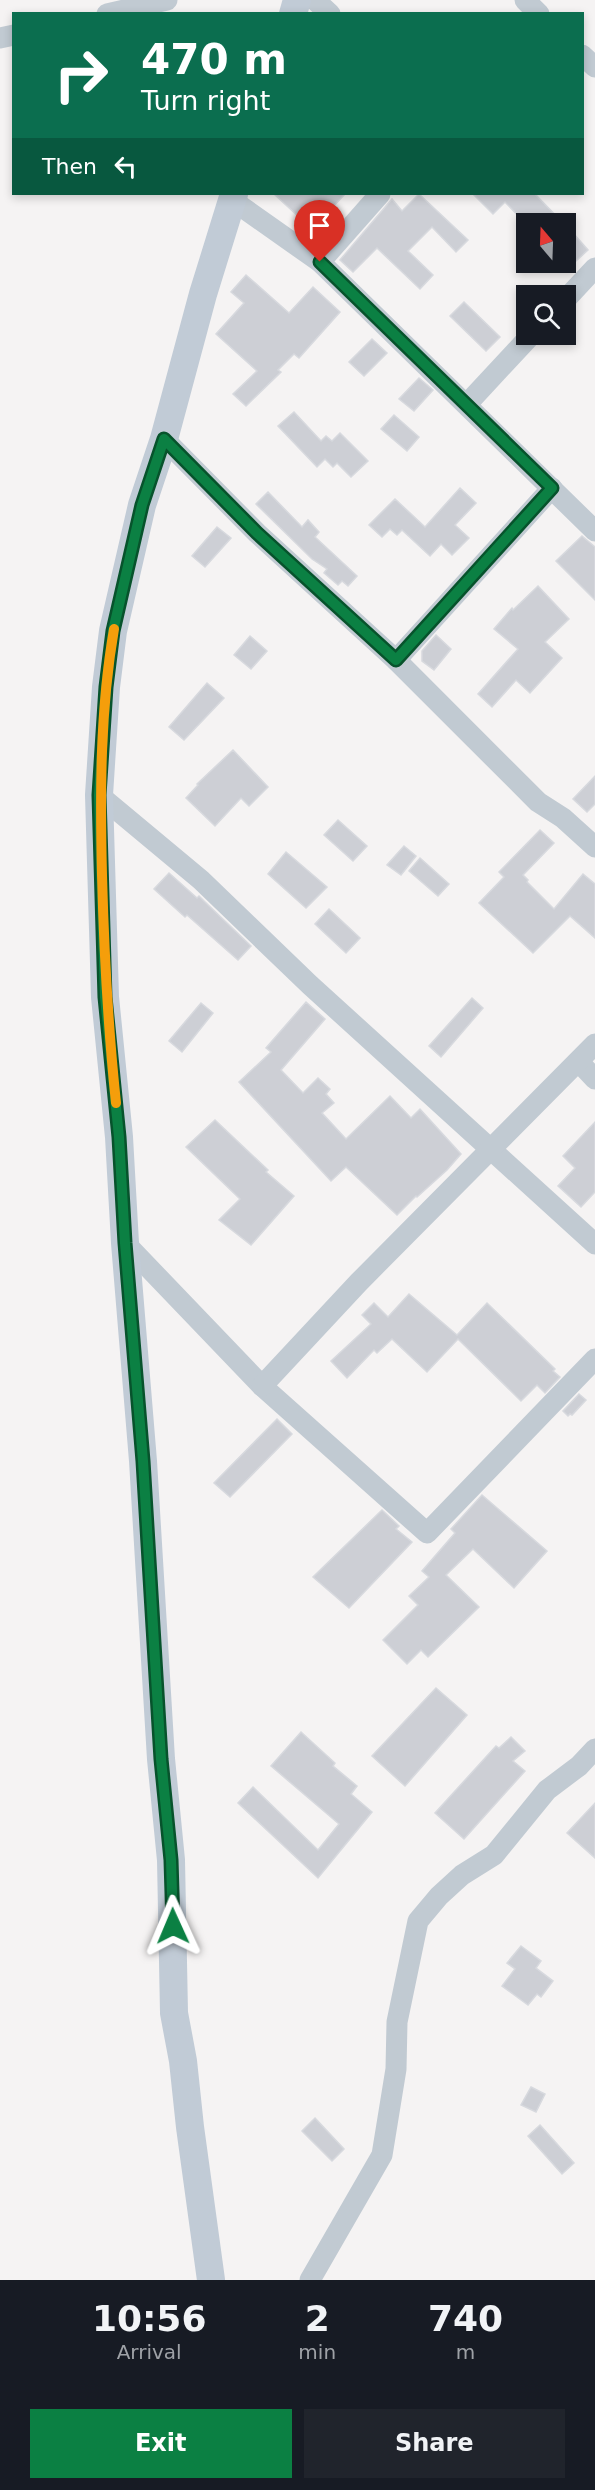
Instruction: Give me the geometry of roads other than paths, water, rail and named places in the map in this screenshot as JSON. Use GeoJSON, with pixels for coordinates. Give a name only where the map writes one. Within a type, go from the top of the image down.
{"type":"FeatureCollection","features":[{"type":"Feature","properties":{"kind":"main road"},"geometry":{"type":"LineString","coordinates":[[211,2280],[183,2061],[174,2013],[171,1860],[161,1759],[143,1461],[125,1243],[119,1137],[105,997],[99,795],[106,687],[113,631],[142,505],[164,439],[203,294],[233,197]]}},
{"type":"Feature","properties":{"kind":"street"},"geometry":{"type":"LineString","coordinates":[[116,12],[167,0]]}},
{"type":"Feature","properties":{"kind":"street"},"geometry":{"type":"LineString","coordinates":[[315,0],[328,12]]}},
{"type":"Feature","properties":{"kind":"street"},"geometry":{"type":"LineString","coordinates":[[525,0],[537,12]]}},
{"type":"Feature","properties":{"kind":"street"},"geometry":{"type":"LineString","coordinates":[[320,262],[379,195]]}},
{"type":"Feature","properties":{"kind":"street"},"geometry":{"type":"LineString","coordinates":[[233,197],[320,262],[595,531]]}},
{"type":"Feature","properties":{"kind":"street"},"geometry":{"type":"LineString","coordinates":[[576,288],[595,268]]}},
{"type":"Feature","properties":{"kind":"street"},"geometry":{"type":"LineString","coordinates":[[467,404],[522,345]]}},
{"type":"Feature","properties":{"kind":"street"},"geometry":{"type":"LineString","coordinates":[[164,439],[257,533],[396,660],[538,802],[563,818],[595,847]]}},
{"type":"Feature","properties":{"kind":"street"},"geometry":{"type":"LineString","coordinates":[[396,660],[552,488]]}},
{"type":"Feature","properties":{"kind":"street"},"geometry":{"type":"LineString","coordinates":[[99,795],[201,880],[310,985],[595,1244]]}},
{"type":"Feature","properties":{"kind":"street"},"geometry":{"type":"LineString","coordinates":[[262,1386],[360,1282],[595,1044]]}},
{"type":"Feature","properties":{"kind":"street"},"geometry":{"type":"LineString","coordinates":[[579,1062],[595,1079]]}},
{"type":"Feature","properties":{"kind":"street"},"geometry":{"type":"LineString","coordinates":[[125,1243],[262,1386],[427,1533],[595,1359]]}},
{"type":"Feature","properties":{"kind":"street"},"geometry":{"type":"LineString","coordinates":[[310,2280],[382,2155],[396,2069],[397,2022],[418,1921],[439,1896],[462,1875],[494,1855],[547,1790],[579,1766],[595,1749]]}}]}
